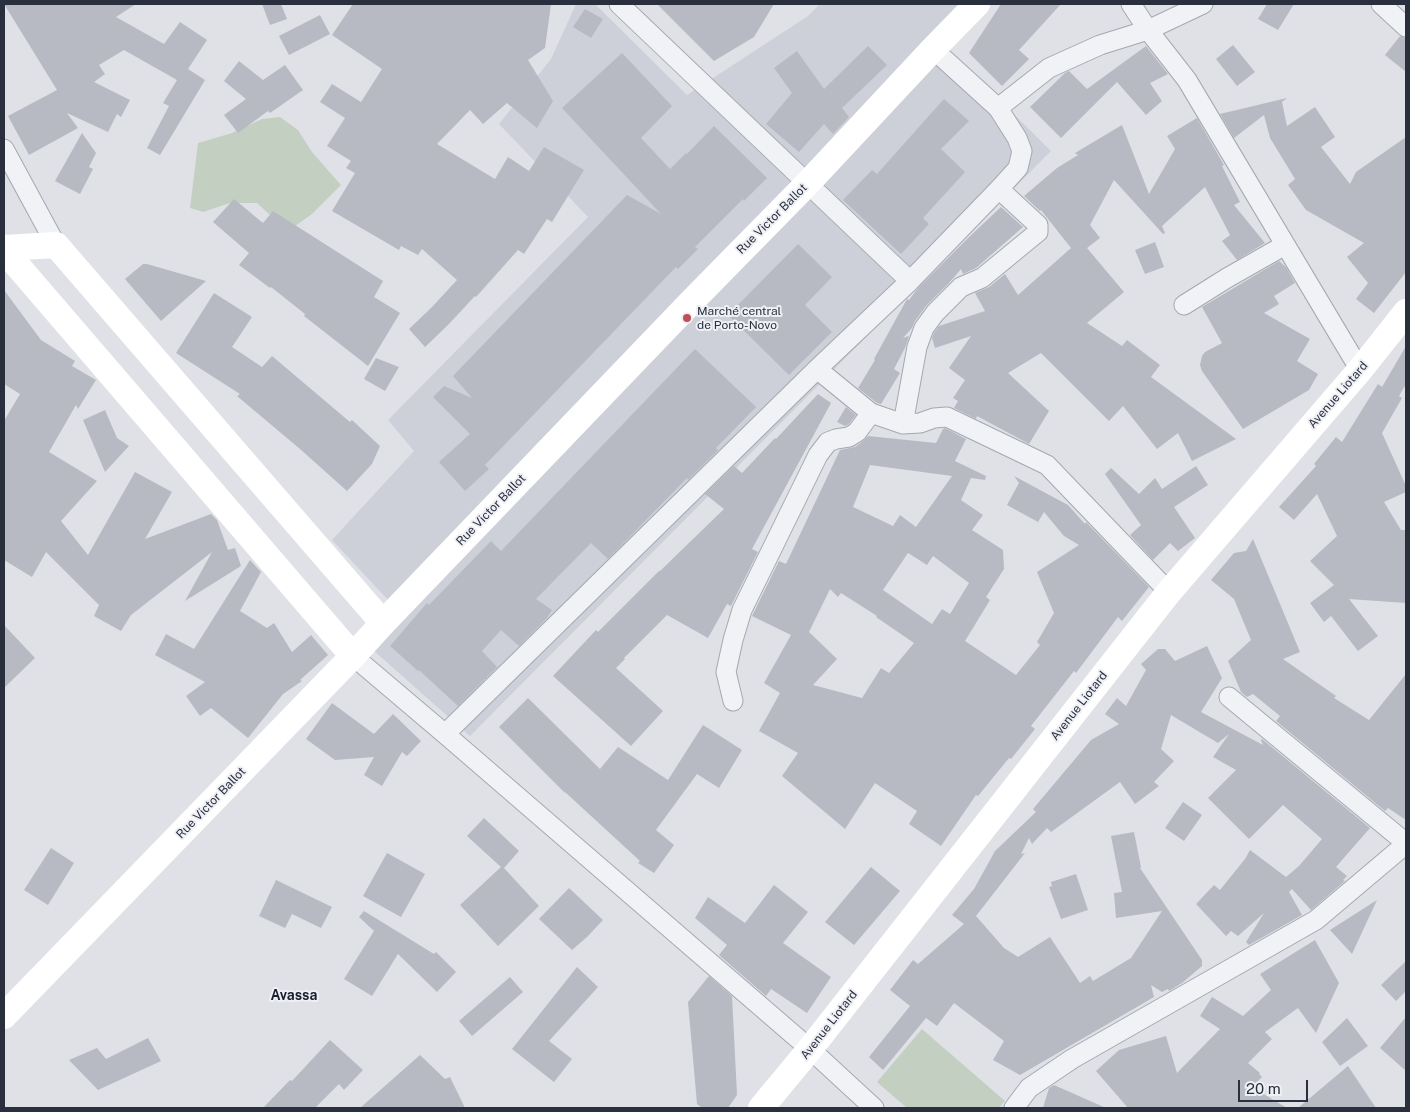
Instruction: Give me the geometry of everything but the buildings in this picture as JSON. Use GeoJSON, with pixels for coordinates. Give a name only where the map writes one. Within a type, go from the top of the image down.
{"type":"FeatureCollection","features":[{"type":"Feature","properties":{"kind":"street"},"geometry":{"type":"LineString","coordinates":[[619,4],[910,282]]}},
{"type":"Feature","properties":{"kind":"street","name":"Rue Victor Ballot"},"geometry":{"type":"LineString","coordinates":[[4,1016],[353,656],[692,300],[807,184],[977,4]]}},
{"type":"Feature","properties":{"kind":"street"},"geometry":{"type":"LineString","coordinates":[[1131,4],[1148,30],[1187,80],[1360,370]]}},
{"type":"Feature","properties":{"kind":"street"},"geometry":{"type":"LineString","coordinates":[[998,108],[1049,68],[1100,45],[1148,30],[1203,4]]}},
{"type":"Feature","properties":{"kind":"street"},"geometry":{"type":"LineString","coordinates":[[1381,4],[1406,27]]}},
{"type":"Feature","properties":{"kind":"street"},"geometry":{"type":"LineString","coordinates":[[445,734],[817,369],[910,282],[1018,168],[1022,151],[1017,138],[998,108],[933,49]]}},
{"type":"Feature","properties":{"kind":"street"},"geometry":{"type":"LineString","coordinates":[[4,149],[56,245],[383,623]]}},
{"type":"Feature","properties":{"kind":"street"},"geometry":{"type":"LineString","coordinates":[[903,424],[917,347],[924,328],[935,312],[961,287],[982,278],[1038,232],[1038,225],[1000,189]]}},
{"type":"Feature","properties":{"kind":"street"},"geometry":{"type":"LineString","coordinates":[[4,249],[56,245]]}},
{"type":"Feature","properties":{"kind":"street"},"geometry":{"type":"LineString","coordinates":[[1184,305],[1285,245]]}},
{"type":"Feature","properties":{"kind":"street"},"geometry":{"type":"LineString","coordinates":[[4,249],[353,656],[810,1049],[874,1108]]}},
{"type":"Feature","properties":{"kind":"street","name":"Avenue Liotard"},"geometry":{"type":"LineString","coordinates":[[761,1108],[810,1049],[1169,592],[1360,370],[1406,312]]}},
{"type":"Feature","properties":{"kind":"street"},"geometry":{"type":"LineString","coordinates":[[817,369],[871,413],[903,424],[920,423],[934,418],[946,418],[1047,465],[1169,592]]}},
{"type":"Feature","properties":{"kind":"street"},"geometry":{"type":"LineString","coordinates":[[733,701],[726,672],[742,610],[818,455],[828,442],[849,437],[857,432],[871,413]]}},
{"type":"Feature","properties":{"kind":"street"},"geometry":{"type":"LineString","coordinates":[[1014,1108],[1029,1088],[1058,1068],[1316,920],[1406,844],[1229,697]]}},
{"type":"Feature","properties":{"kind":"street"},"geometry":{"type":"LineString","coordinates":[[1386,862],[1406,861]]}},
{"type":"Feature","properties":{"kind":"shaded area","name":"Marché central de Porto-Novo"},"geometry":{"type":"Polygon","coordinates":[[[576,4],[595,4],[687,95],[808,16],[820,4],[961,4],[932,33],[1051,151],[470,736],[373,650],[404,617],[332,540],[414,451],[388,420],[588,217],[499,124],[551,59],[576,4]]]}},
{"type":"Feature","properties":{"kind":"green space"},"geometry":{"type":"Polygon","coordinates":[[[280,117],[298,130],[312,152],[341,185],[312,214],[291,229],[272,217],[257,203],[230,203],[203,212],[190,208],[198,143],[232,133],[262,119],[280,117]]]}},
{"type":"Feature","properties":{"kind":"green space"},"geometry":{"type":"Polygon","coordinates":[[[922,1029],[1005,1101],[999,1108],[907,1108],[877,1082],[922,1029]]]}},
{"type":"Feature","properties":{"kind":"place","name":"Marché central de Porto-Novo"},"geometry":{"type":"Point","coordinates":[687,318]}},
{"type":"Feature","properties":{"kind":"district","name":"Avassa"},"geometry":{"type":"Point","coordinates":[294,996]}}]}
